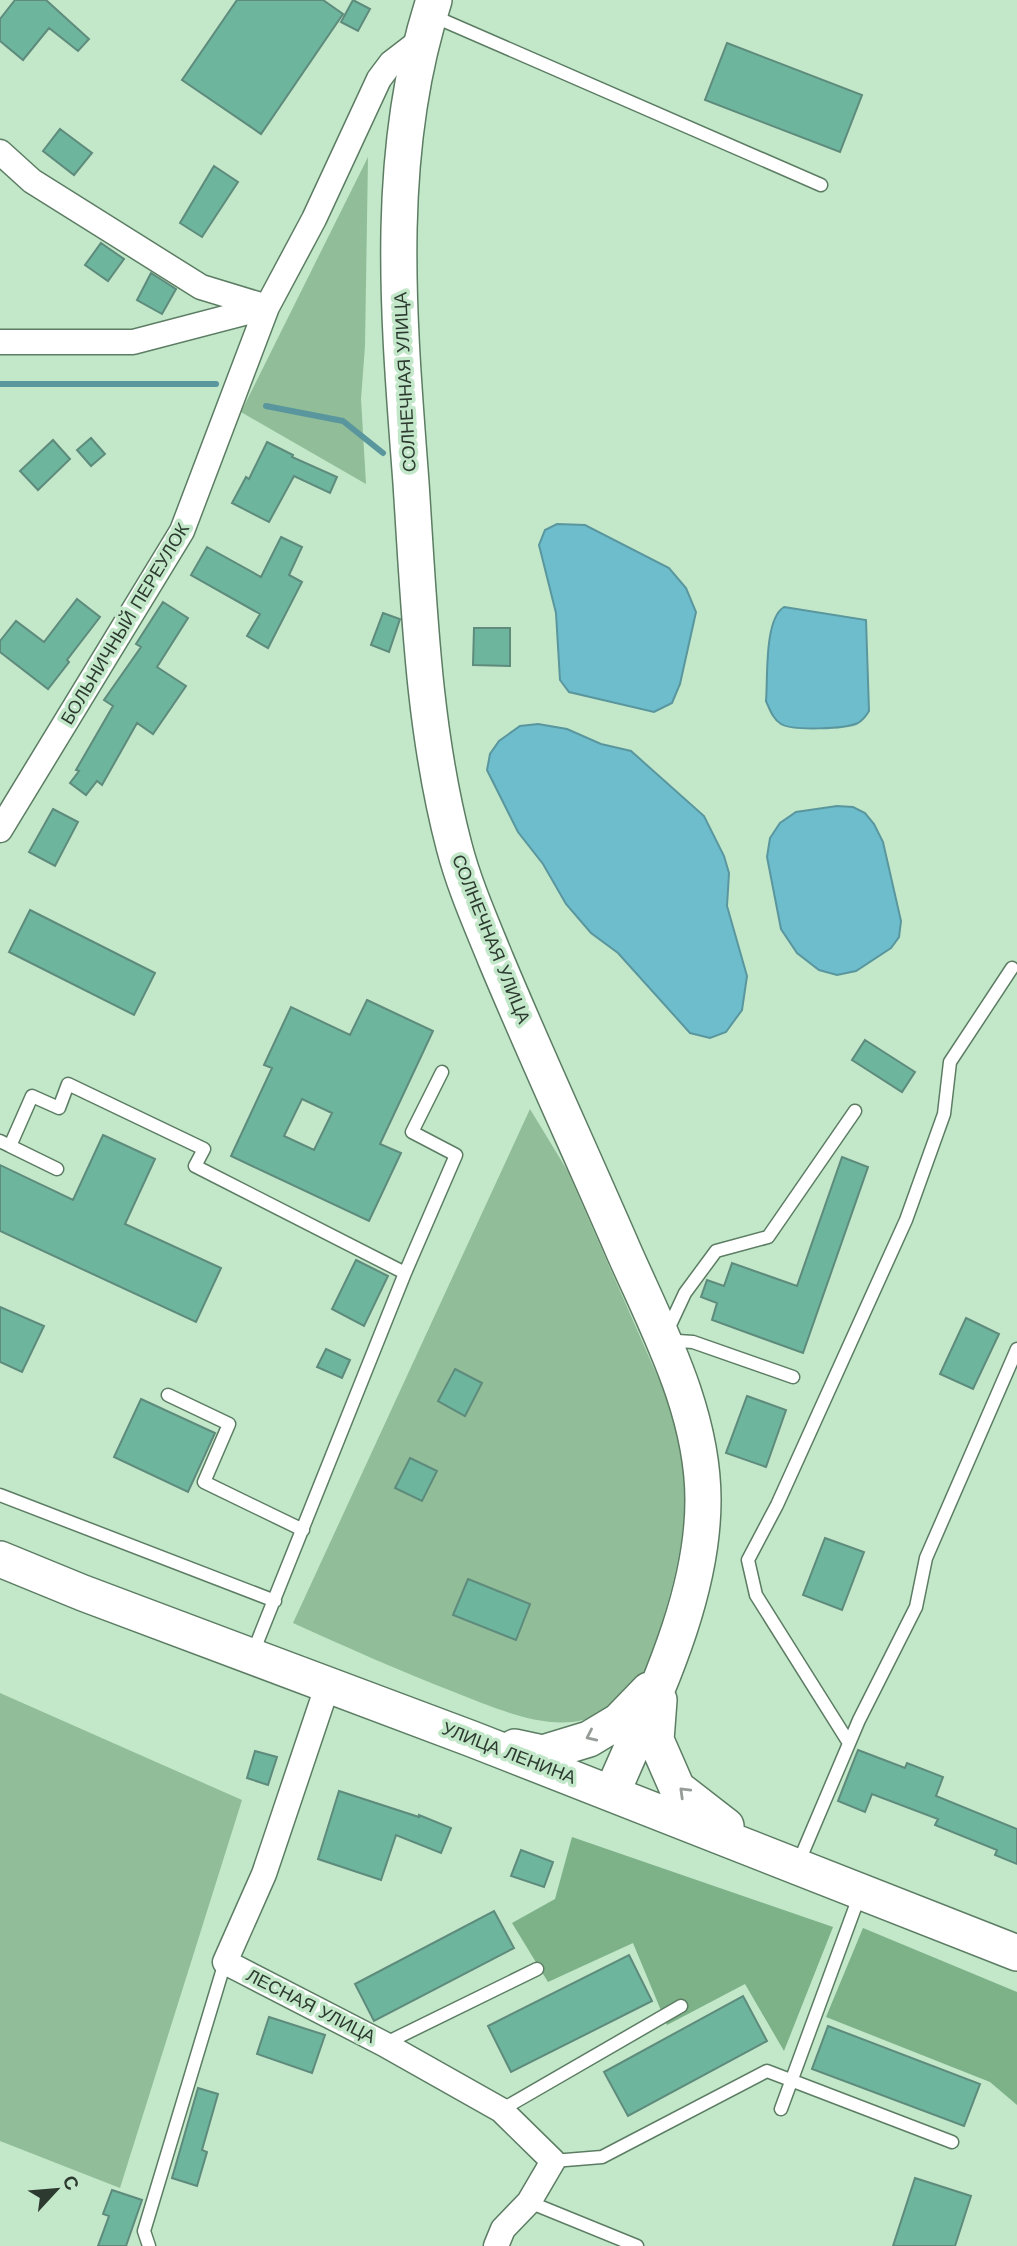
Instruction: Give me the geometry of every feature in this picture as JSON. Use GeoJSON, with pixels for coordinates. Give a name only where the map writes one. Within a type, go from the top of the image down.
{"type":"FeatureCollection","features":[{"type":"Feature","properties":{"kind":"street"},"geometry":{"type":"LineString","coordinates":[[0,342],[133,342],[267,307],[314,219],[379,79],[428,18]]}},
{"type":"Feature","properties":{"kind":"street","name":"СОЛНЕЧНАЯ УЛИЦА"},"geometry":{"type":"LineString","coordinates":[[428,18],[402,155],[399,228],[400,343],[422,639],[443,795],[454,846],[466,884],[496,959],[663,1340],[697,1436],[703,1503],[691,1585],[677,1638],[612,1793]]}},
{"type":"Feature","properties":{"kind":"street"},"geometry":{"type":"LineString","coordinates":[[0,152],[32,181],[201,287],[267,307]]}},
{"type":"Feature","properties":{"kind":"street","name":"БОЛЬНИЧНЫЙ ПЕРЕУЛОК"},"geometry":{"type":"LineString","coordinates":[[0,830],[183,531],[267,307]]}},
{"type":"Feature","properties":{"kind":"street","name":"УЛИЦА ЛЕНИНА"},"geometry":{"type":"LineString","coordinates":[[0,1559],[83,1593],[612,1793],[1017,1953]]}},
{"type":"Feature","properties":{"kind":"street"},"geometry":{"type":"LineString","coordinates":[[472,1739],[543,1753],[589,1739],[619,1721],[661,1678]]}},
{"type":"Feature","properties":{"kind":"street"},"geometry":{"type":"LineString","coordinates":[[661,1678],[656,1740],[677,1788],[756,1850]]}},
{"type":"Feature","properties":{"kind":"street","name":"ЛЕСНАЯ УЛИЦА"},"geometry":{"type":"LineString","coordinates":[[328,1684],[264,1874],[225,1962],[384,2044],[501,2110],[553,2161]]}},
{"type":"Feature","properties":{"kind":"street"},"geometry":{"type":"LineString","coordinates":[[496,2246],[503,2229],[529,2203],[553,2161]]}},
{"type":"Feature","properties":{"kind":"lane"},"geometry":{"type":"LineString","coordinates":[[428,18],[821,185]]}},
{"type":"Feature","properties":{"kind":"lane"},"geometry":{"type":"LineString","coordinates":[[849,1743],[756,1595],[748,1560],[778,1505],[906,1220],[944,1114],[950,1062],[1012,968]]}},
{"type":"Feature","properties":{"kind":"lane"},"geometry":{"type":"LineString","coordinates":[[252,1655],[405,1273],[456,1155],[412,1132],[442,1072]]}},
{"type":"Feature","properties":{"kind":"lane"},"geometry":{"type":"LineString","coordinates":[[57,1169],[5,1144],[32,1096],[59,1108],[68,1084],[204,1149],[195,1166],[405,1273]]}},
{"type":"Feature","properties":{"kind":"lane"},"geometry":{"type":"LineString","coordinates":[[793,1377],[693,1342],[663,1340],[685,1293],[716,1251],[768,1237],[855,1111]]}},
{"type":"Feature","properties":{"kind":"lane"},"geometry":{"type":"LineString","coordinates":[[796,1867],[849,1743],[916,1607],[926,1558],[1017,1349]]}},
{"type":"Feature","properties":{"kind":"lane"},"geometry":{"type":"LineString","coordinates":[[168,1395],[229,1424],[204,1482],[303,1530]]}},
{"type":"Feature","properties":{"kind":"lane"},"geometry":{"type":"LineString","coordinates":[[0,1495],[275,1601]]}},
{"type":"Feature","properties":{"kind":"lane"},"geometry":{"type":"LineString","coordinates":[[780,2109],[861,1891]]}},
{"type":"Feature","properties":{"kind":"lane"},"geometry":{"type":"LineString","coordinates":[[149,2246],[144,2231],[225,1962]]}},
{"type":"Feature","properties":{"kind":"lane"},"geometry":{"type":"LineString","coordinates":[[384,2044],[537,1969]]}},
{"type":"Feature","properties":{"kind":"lane"},"geometry":{"type":"LineString","coordinates":[[501,2110],[681,2006]]}},
{"type":"Feature","properties":{"kind":"lane"},"geometry":{"type":"LineString","coordinates":[[553,2161],[602,2157],[767,2071],[952,2142]]}},
{"type":"Feature","properties":{"kind":"lane"},"geometry":{"type":"LineString","coordinates":[[529,2203],[637,2246]]}},
{"type":"Feature","properties":{"kind":"green space"},"geometry":{"type":"Polygon","coordinates":[[[368,157],[365,346],[361,399],[366,484],[241,412],[368,157]]]}},
{"type":"Feature","properties":{"kind":"green space"},"geometry":{"type":"Polygon","coordinates":[[[530,1109],[567,1170],[674,1414],[680,1440],[685,1489],[678,1562],[657,1639],[643,1674],[618,1703],[597,1716],[574,1722],[551,1722],[502,1711],[293,1623],[530,1109]]]}},
{"type":"Feature","properties":{"kind":"green space"},"geometry":{"type":"Polygon","coordinates":[[[0,1693],[242,1800],[120,2188],[0,2141],[0,1693]]]}},
{"type":"Feature","properties":{"kind":"green space"},"geometry":{"type":"Polygon","coordinates":[[[572,1837],[833,1927],[784,2051],[745,1984],[667,2025],[633,1943],[548,1982],[512,1923],[555,1899],[572,1837]]]}},
{"type":"Feature","properties":{"kind":"green space"},"geometry":{"type":"Polygon","coordinates":[[[863,1928],[1017,1992],[1017,2105],[990,2082],[826,2017],[863,1928]]]}},
{"type":"Feature","properties":{"kind":"water"},"geometry":{"type":"Polygon","coordinates":[[[557,524],[585,525],[669,568],[686,588],[696,612],[680,684],[672,703],[654,712],[569,692],[560,680],[556,613],[539,545],[545,530],[557,524]]]}},
{"type":"Feature","properties":{"kind":"water"},"geometry":{"type":"Polygon","coordinates":[[[784,607],[866,620],[869,711],[858,723],[831,728],[796,728],[781,724],[774,717],[766,701],[768,650],[773,624],[784,607]]]}},
{"type":"Feature","properties":{"kind":"water"},"geometry":{"type":"Polygon","coordinates":[[[538,724],[567,729],[601,744],[631,751],[704,816],[724,856],[729,873],[727,906],[747,976],[742,1010],[726,1032],[710,1038],[690,1033],[618,953],[591,933],[566,904],[543,864],[518,832],[487,770],[490,754],[499,741],[520,726],[538,724]]]}},
{"type":"Feature","properties":{"kind":"water"},"geometry":{"type":"Polygon","coordinates":[[[837,806],[853,807],[865,813],[874,824],[883,842],[901,921],[899,937],[891,948],[856,971],[837,975],[819,970],[797,953],[781,929],[767,857],[770,838],[780,823],[796,812],[837,806]]]}},
{"type":"Feature","properties":{"kind":"building"},"geometry":{"type":"Polygon","coordinates":[[[15,0],[46,0],[89,39],[78,51],[49,28],[23,60],[0,41],[0,19],[15,0]]]}},
{"type":"Feature","properties":{"kind":"building"},"geometry":{"type":"Polygon","coordinates":[[[237,0],[323,0],[343,14],[261,134],[182,80],[237,0]]]}},
{"type":"Feature","properties":{"kind":"building"},"geometry":{"type":"Polygon","coordinates":[[[353,0],[370,9],[358,31],[341,22],[353,0]]]}},
{"type":"Feature","properties":{"kind":"building"},"geometry":{"type":"Polygon","coordinates":[[[727,43],[862,95],[840,152],[705,100],[727,43]]]}},
{"type":"Feature","properties":{"kind":"building"},"geometry":{"type":"Polygon","coordinates":[[[60,129],[92,153],[74,175],[43,151],[60,129]]]}},
{"type":"Feature","properties":{"kind":"building"},"geometry":{"type":"Polygon","coordinates":[[[214,166],[238,182],[202,237],[180,223],[214,166]]]}},
{"type":"Feature","properties":{"kind":"building"},"geometry":{"type":"Polygon","coordinates":[[[101,243],[124,259],[108,281],[85,265],[101,243]]]}},
{"type":"Feature","properties":{"kind":"building"},"geometry":{"type":"Polygon","coordinates":[[[151,273],[176,289],[162,314],[137,300],[151,273]]]}},
{"type":"Feature","properties":{"kind":"building"},"geometry":{"type":"Polygon","coordinates":[[[91,438],[105,454],[91,466],[77,450],[91,438]]]}},
{"type":"Feature","properties":{"kind":"building"},"geometry":{"type":"Polygon","coordinates":[[[53,440],[70,459],[38,490],[20,471],[53,440]]]}},
{"type":"Feature","properties":{"kind":"building"},"geometry":{"type":"Polygon","coordinates":[[[267,442],[293,455],[292,457],[337,477],[330,493],[294,476],[269,522],[232,503],[246,477],[249,479],[267,442]]]}},
{"type":"Feature","properties":{"kind":"building"},"geometry":{"type":"Polygon","coordinates":[[[281,537],[302,547],[289,575],[302,582],[268,648],[247,636],[260,614],[191,575],[207,547],[261,577],[281,537]]]}},
{"type":"Feature","properties":{"kind":"building"},"geometry":{"type":"Polygon","coordinates":[[[77,599],[100,617],[48,689],[0,652],[0,641],[16,621],[44,642],[77,599]]]}},
{"type":"Feature","properties":{"kind":"building"},"geometry":{"type":"Polygon","coordinates":[[[163,602],[188,618],[157,667],[186,686],[153,734],[137,723],[102,785],[97,781],[86,795],[70,783],[113,706],[104,700],[141,647],[136,644],[163,602]]]}},
{"type":"Feature","properties":{"kind":"building"},"geometry":{"type":"Polygon","coordinates":[[[383,613],[400,619],[389,652],[371,645],[383,613]]]}},
{"type":"Feature","properties":{"kind":"building"},"geometry":{"type":"Polygon","coordinates":[[[474,628],[510,628],[510,666],[473,665],[474,628]]]}},
{"type":"Feature","properties":{"kind":"building"},"geometry":{"type":"Polygon","coordinates":[[[53,809],[78,822],[55,866],[29,852],[53,809]]]}},
{"type":"Feature","properties":{"kind":"building"},"geometry":{"type":"Polygon","coordinates":[[[30,910],[155,973],[134,1015],[9,952],[30,910]]]}},
{"type":"Feature","properties":{"kind":"building"},"geometry":{"type":"Polygon","coordinates":[[[367,1000],[433,1031],[380,1144],[401,1153],[369,1221],[231,1156],[272,1068],[264,1065],[291,1007],[350,1035],[367,1000]],[[302,1099],[284,1136],[314,1150],[332,1113],[302,1099]]]}},
{"type":"Feature","properties":{"kind":"building"},"geometry":{"type":"Polygon","coordinates":[[[865,1040],[915,1072],[902,1092],[852,1060],[865,1040]]]}},
{"type":"Feature","properties":{"kind":"building"},"geometry":{"type":"Polygon","coordinates":[[[103,1135],[155,1159],[125,1224],[221,1268],[196,1322],[0,1231],[0,1165],[73,1200],[103,1135]]]}},
{"type":"Feature","properties":{"kind":"building"},"geometry":{"type":"Polygon","coordinates":[[[842,1157],[868,1167],[803,1353],[712,1320],[717,1303],[701,1297],[707,1280],[724,1286],[732,1263],[797,1286],[842,1157]]]}},
{"type":"Feature","properties":{"kind":"building"},"geometry":{"type":"Polygon","coordinates":[[[356,1260],[388,1276],[364,1326],[332,1309],[356,1260]]]}},
{"type":"Feature","properties":{"kind":"building"},"geometry":{"type":"Polygon","coordinates":[[[0,1307],[44,1326],[22,1372],[0,1362],[0,1307]]]}},
{"type":"Feature","properties":{"kind":"building"},"geometry":{"type":"Polygon","coordinates":[[[966,1318],[999,1334],[973,1389],[940,1374],[966,1318]]]}},
{"type":"Feature","properties":{"kind":"building"},"geometry":{"type":"Polygon","coordinates":[[[326,1349],[350,1360],[342,1378],[317,1367],[326,1349]]]}},
{"type":"Feature","properties":{"kind":"building"},"geometry":{"type":"Polygon","coordinates":[[[455,1369],[482,1383],[465,1416],[438,1401],[455,1369]]]}},
{"type":"Feature","properties":{"kind":"building"},"geometry":{"type":"Polygon","coordinates":[[[747,1396],[786,1410],[766,1467],[726,1453],[747,1396]]]}},
{"type":"Feature","properties":{"kind":"building"},"geometry":{"type":"Polygon","coordinates":[[[141,1399],[215,1433],[188,1492],[114,1457],[141,1399]]]}},
{"type":"Feature","properties":{"kind":"building"},"geometry":{"type":"Polygon","coordinates":[[[410,1458],[437,1471],[422,1501],[395,1488],[410,1458]]]}},
{"type":"Feature","properties":{"kind":"building"},"geometry":{"type":"Polygon","coordinates":[[[825,1538],[864,1552],[842,1610],[803,1595],[825,1538]]]}},
{"type":"Feature","properties":{"kind":"building"},"geometry":{"type":"Polygon","coordinates":[[[468,1579],[530,1604],[516,1640],[453,1615],[468,1579]]]}},
{"type":"Feature","properties":{"kind":"building"},"geometry":{"type":"Polygon","coordinates":[[[858,1750],[905,1768],[907,1763],[943,1777],[936,1796],[1017,1829],[1017,1864],[995,1855],[997,1850],[935,1825],[938,1819],[872,1794],[865,1812],[838,1801],[858,1750]]]}},
{"type":"Feature","properties":{"kind":"building"},"geometry":{"type":"Polygon","coordinates":[[[255,1751],[277,1757],[268,1785],[247,1778],[255,1751]]]}},
{"type":"Feature","properties":{"kind":"building"},"geometry":{"type":"Polygon","coordinates":[[[339,1791],[419,1815],[451,1828],[441,1853],[396,1835],[381,1880],[318,1859],[339,1791]]]}},
{"type":"Feature","properties":{"kind":"building"},"geometry":{"type":"Polygon","coordinates":[[[521,1850],[553,1862],[544,1887],[511,1876],[521,1850]]]}},
{"type":"Feature","properties":{"kind":"building"},"geometry":{"type":"Polygon","coordinates":[[[494,1911],[514,1948],[374,2021],[355,1984],[494,1911]]]}},
{"type":"Feature","properties":{"kind":"building"},"geometry":{"type":"Polygon","coordinates":[[[629,1955],[652,2001],[511,2072],[488,2026],[629,1955]]]}},
{"type":"Feature","properties":{"kind":"building"},"geometry":{"type":"Polygon","coordinates":[[[743,1996],[767,2041],[628,2116],[604,2072],[743,1996]]]}},
{"type":"Feature","properties":{"kind":"building"},"geometry":{"type":"Polygon","coordinates":[[[269,2017],[325,2035],[312,2073],[257,2054],[269,2017]]]}},
{"type":"Feature","properties":{"kind":"building"},"geometry":{"type":"Polygon","coordinates":[[[828,2026],[980,2084],[964,2126],[812,2069],[828,2026]]]}},
{"type":"Feature","properties":{"kind":"building"},"geometry":{"type":"Polygon","coordinates":[[[198,2088],[218,2094],[202,2150],[207,2152],[197,2186],[172,2178],[198,2088]]]}},
{"type":"Feature","properties":{"kind":"building"},"geometry":{"type":"Polygon","coordinates":[[[915,2178],[971,2196],[955,2246],[893,2246],[915,2178]]]}},
{"type":"Feature","properties":{"kind":"building"},"geometry":{"type":"Polygon","coordinates":[[[112,2190],[142,2200],[126,2246],[98,2246],[109,2216],[103,2214],[112,2190]]]}},
{"type":"Feature","properties":{"kind":"waterway"},"geometry":{"type":"LineString","coordinates":[[0,384],[216,384]]}},
{"type":"Feature","properties":{"kind":"waterway"},"geometry":{"type":"LineString","coordinates":[[266,406],[343,421],[383,453]]}}]}
